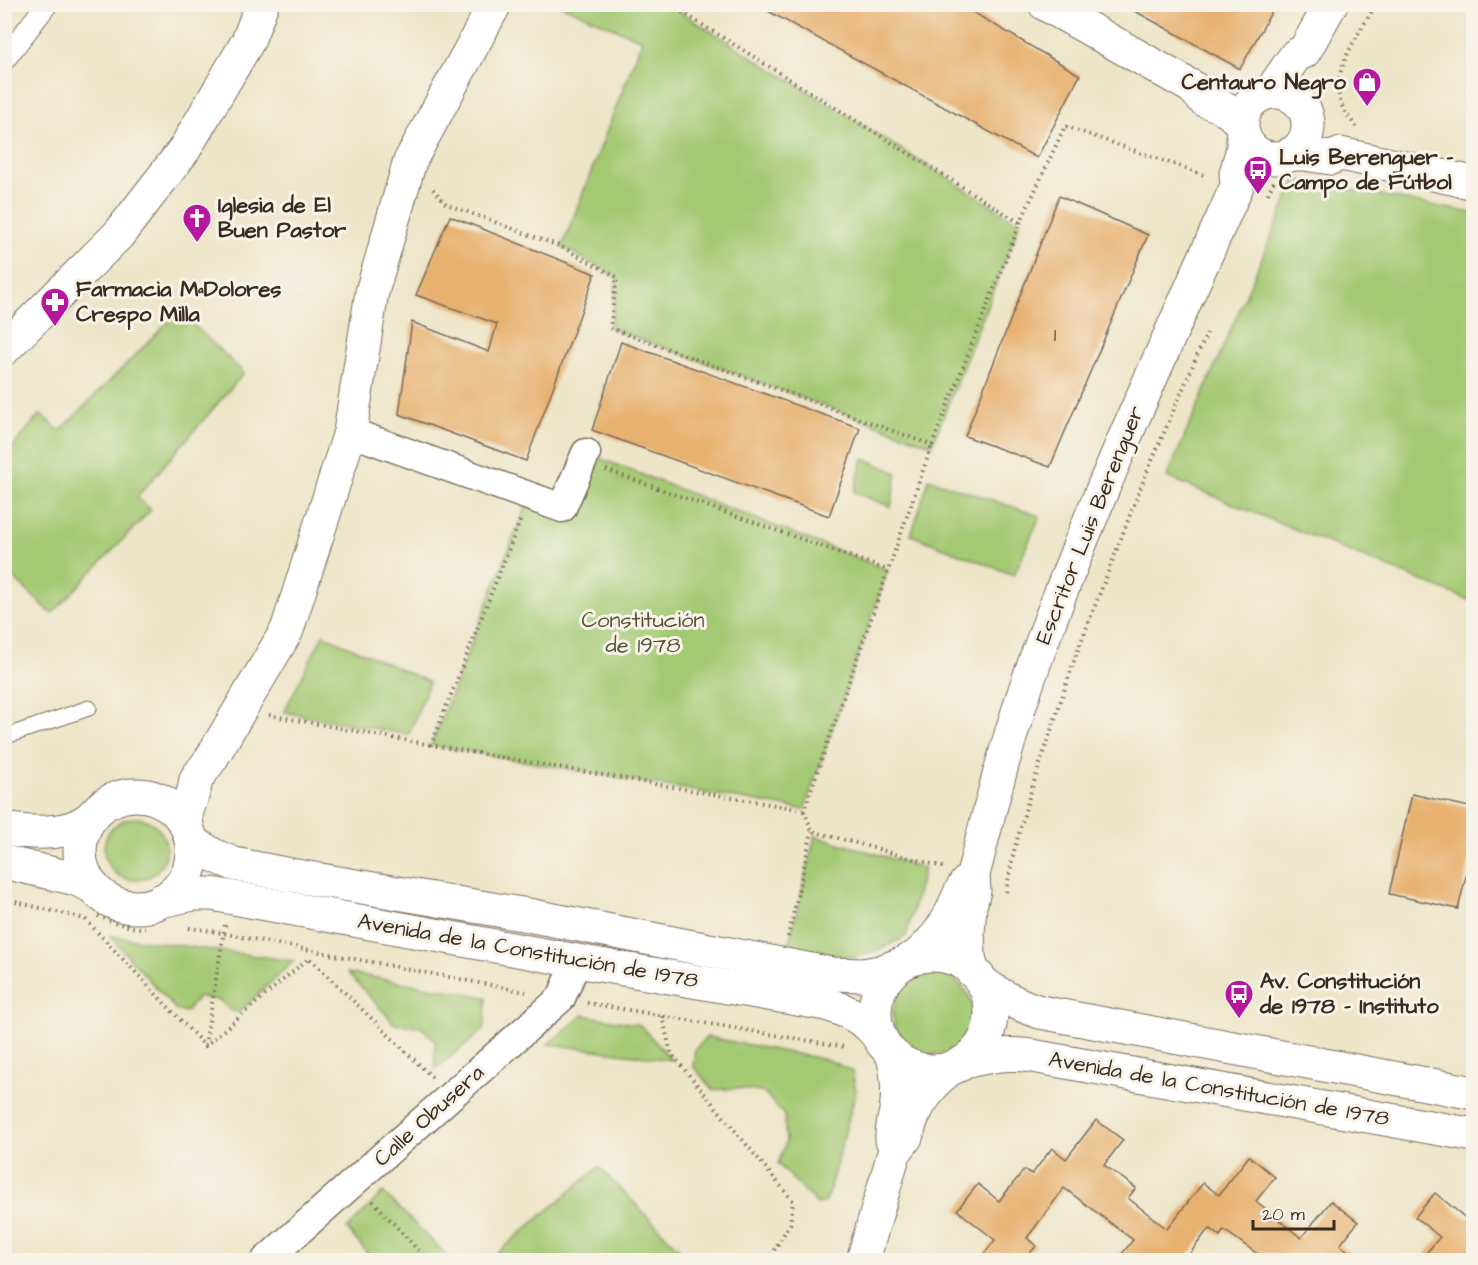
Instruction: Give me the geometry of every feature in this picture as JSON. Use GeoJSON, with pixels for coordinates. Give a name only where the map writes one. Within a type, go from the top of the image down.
{"type":"FeatureCollection","features":[{"type":"Feature","properties":{"kind":"street"},"geometry":{"type":"LineString","coordinates":[[4,60],[47,4]]}},
{"type":"Feature","properties":{"kind":"street"},"geometry":{"type":"LineString","coordinates":[[4,349],[119,234],[184,150],[248,41],[262,4]]}},
{"type":"Feature","properties":{"kind":"street"},"geometry":{"type":"LineString","coordinates":[[95,901],[104,897],[131,907],[146,906],[155,914],[182,883],[189,870],[192,855],[186,817],[196,779],[211,759],[287,630],[350,432],[372,292],[410,161],[495,4]]}},
{"type":"Feature","properties":{"kind":"street"},"geometry":{"type":"LineString","coordinates":[[1045,4],[1192,87],[1204,100],[1225,108],[1242,128],[1248,145],[1257,153],[1282,163],[1304,154],[1331,158],[1347,156],[1473,183]]}},
{"type":"Feature","properties":{"kind":"street"},"geometry":{"type":"LineString","coordinates":[[1242,128],[1244,111],[1250,102],[1265,93],[1296,55],[1304,52],[1331,4]]}},
{"type":"Feature","properties":{"kind":"street"},"geometry":{"type":"LineString","coordinates":[[1282,163],[1306,138],[1308,126],[1300,93],[1306,61],[1304,52]]}},
{"type":"Feature","properties":{"kind":"street"},"geometry":{"type":"LineString","coordinates":[[1192,87],[1207,88],[1223,96],[1241,98],[1282,92],[1293,96],[1313,126],[1322,135],[1338,143],[1347,156]]}},
{"type":"Feature","properties":{"kind":"street","name":"Escritor Luis Berenguer"},"geometry":{"type":"LineString","coordinates":[[977,977],[969,956],[968,933],[970,906],[974,891],[973,875],[1001,764],[1038,654],[1112,467],[1237,186],[1236,173],[1243,148],[1242,128]]}},
{"type":"Feature","properties":{"kind":"street","name":"Escritor Luis Berenguer"},"geometry":{"type":"LineString","coordinates":[[1237,186],[1250,178],[1267,162],[1282,163]]}},
{"type":"Feature","properties":{"kind":"street"},"geometry":{"type":"LineString","coordinates":[[350,432],[562,508],[584,458]]}},
{"type":"Feature","properties":{"kind":"street"},"geometry":{"type":"LineString","coordinates":[[95,901],[80,861],[83,832],[89,819],[99,808],[112,800],[153,792],[181,778],[196,779]]}},
{"type":"Feature","properties":{"kind":"street"},"geometry":{"type":"LineString","coordinates":[[140,795],[155,798],[168,805],[179,814],[189,834]]}},
{"type":"Feature","properties":{"kind":"street"},"geometry":{"type":"LineString","coordinates":[[4,829],[49,832],[73,828],[89,819]]}},
{"type":"Feature","properties":{"kind":"street","name":"Avenida de la Constitución de 1978"},"geometry":{"type":"LineString","coordinates":[[189,834],[213,855],[234,864],[528,915],[832,974],[863,975],[880,972],[909,961]]}},
{"type":"Feature","properties":{"kind":"street"},"geometry":{"type":"LineString","coordinates":[[4,862],[76,879],[95,901]]}},
{"type":"Feature","properties":{"kind":"street","name":"Escritor Luis Berenguer"},"geometry":{"type":"LineString","coordinates":[[909,961],[938,935],[962,888],[973,875]]}},
{"type":"Feature","properties":{"kind":"street","name":"Avenida de la Constitución de 1978"},"geometry":{"type":"LineString","coordinates":[[155,914],[193,894],[212,894],[826,1004],[859,1018],[872,1029],[877,1050]]}},
{"type":"Feature","properties":{"kind":"street"},"geometry":{"type":"LineString","coordinates":[[863,1260],[894,1153],[906,1137],[920,1103],[936,1081],[975,1053],[990,1026],[991,1011],[988,996],[977,977],[960,962],[946,957],[930,955],[909,961],[890,974],[881,986],[876,1000],[874,1015],[877,1050],[897,1072],[897,1107],[891,1133],[894,1153]]}},
{"type":"Feature","properties":{"kind":"street","name":"Calle Obusera"},"geometry":{"type":"LineString","coordinates":[[266,1260],[561,998],[577,961]]}},
{"type":"Feature","properties":{"kind":"street","name":"Avenida de la Constitución de 1978"},"geometry":{"type":"LineString","coordinates":[[977,977],[998,994],[1018,1005],[1040,1012],[1473,1093]]}},
{"type":"Feature","properties":{"kind":"street"},"geometry":{"type":"LineString","coordinates":[[877,1050],[920,1070],[935,1072],[957,1066]]}},
{"type":"Feature","properties":{"kind":"street","name":"Avenida de la Constitución de 1978"},"geometry":{"type":"LineString","coordinates":[[957,1066],[986,1056],[1022,1055],[1473,1135]]}},
{"type":"Feature","properties":{"kind":"lane"},"geometry":{"type":"LineString","coordinates":[[4,737],[89,708]]}},
{"type":"Feature","properties":{"kind":"path"},"geometry":{"type":"LineString","coordinates":[[669,4],[1020,223]]}},
{"type":"Feature","properties":{"kind":"path"},"geometry":{"type":"LineString","coordinates":[[1347,156],[1356,126],[1340,103],[1337,83],[1347,55],[1376,4]]}},
{"type":"Feature","properties":{"kind":"path"},"geometry":{"type":"LineString","coordinates":[[788,940],[812,831],[804,810],[932,445],[1020,223],[1065,126],[1237,186]]}},
{"type":"Feature","properties":{"kind":"path"},"geometry":{"type":"LineString","coordinates":[[410,161],[446,204],[562,247],[617,277],[610,328],[932,445]]}},
{"type":"Feature","properties":{"kind":"path"},"geometry":{"type":"LineString","coordinates":[[1268,194],[1282,163]]}},
{"type":"Feature","properties":{"kind":"path"},"geometry":{"type":"LineString","coordinates":[[1014,851],[1029,797],[1076,655],[1143,479],[1208,330]]}},
{"type":"Feature","properties":{"kind":"path"},"geometry":{"type":"LineString","coordinates":[[584,458],[888,570]]}},
{"type":"Feature","properties":{"kind":"path"},"geometry":{"type":"LineString","coordinates":[[431,745],[530,496]]}},
{"type":"Feature","properties":{"kind":"path"},"geometry":{"type":"LineString","coordinates":[[240,710],[804,810]]}},
{"type":"Feature","properties":{"kind":"path"},"geometry":{"type":"LineString","coordinates":[[812,831],[973,875]]}},
{"type":"Feature","properties":{"kind":"path"},"geometry":{"type":"LineString","coordinates":[[205,1046],[230,898]]}},
{"type":"Feature","properties":{"kind":"path"},"geometry":{"type":"LineString","coordinates":[[4,899],[86,919],[205,1046]]}},
{"type":"Feature","properties":{"kind":"path"},"geometry":{"type":"LineString","coordinates":[[95,901],[105,919],[139,929],[155,914]]}},
{"type":"Feature","properties":{"kind":"path"},"geometry":{"type":"LineString","coordinates":[[183,927],[662,1016],[877,1050]]}},
{"type":"Feature","properties":{"kind":"path"},"geometry":{"type":"LineString","coordinates":[[205,1046],[309,958],[452,1096]]}},
{"type":"Feature","properties":{"kind":"path"},"geometry":{"type":"LineString","coordinates":[[662,1016],[671,1053],[793,1201],[790,1224],[768,1260]]}},
{"type":"Feature","properties":{"kind":"path"},"geometry":{"type":"LineString","coordinates":[[356,1181],[427,1260]]}},
{"type":"Feature","properties":{"kind":"green space"},"geometry":{"type":"Polygon","coordinates":[[[560,5],[669,5],[1020,223],[932,445],[610,328],[617,277],[562,247],[642,40],[560,5]]]}},
{"type":"Feature","properties":{"kind":"green space"},"geometry":{"type":"Polygon","coordinates":[[[1296,179],[1473,213],[1473,602],[1167,477],[1296,179]]]}},
{"type":"Feature","properties":{"kind":"green space"},"geometry":{"type":"Polygon","coordinates":[[[179,311],[244,373],[137,497],[151,510],[52,614],[5,570],[5,456],[40,414],[60,431],[179,311]]]}},
{"type":"Feature","properties":{"kind":"green space","name":"Constitución de 1978"},"geometry":{"type":"Polygon","coordinates":[[[586,453],[888,570],[804,810],[431,745],[530,496],[562,508],[586,453]]]}},
{"type":"Feature","properties":{"kind":"green space"},"geometry":{"type":"Polygon","coordinates":[[[863,458],[897,473],[891,507],[854,492],[863,458]]]}},
{"type":"Feature","properties":{"kind":"green space"},"geometry":{"type":"Polygon","coordinates":[[[929,479],[1040,516],[1014,575],[911,535],[929,479]]]}},
{"type":"Feature","properties":{"kind":"green space"},"geometry":{"type":"Polygon","coordinates":[[[323,635],[429,682],[409,735],[284,712],[323,635]]]}},
{"type":"Feature","properties":{"kind":"green space"},"geometry":{"type":"Polygon","coordinates":[[[129,818],[141,818],[157,827],[164,837],[166,849],[164,861],[157,871],[141,880],[129,880],[118,875],[109,866],[104,855],[104,843],[109,832],[118,823],[129,818]]]}},
{"type":"Feature","properties":{"kind":"green space"},"geometry":{"type":"Polygon","coordinates":[[[815,836],[924,868],[906,936],[881,949],[851,958],[788,948],[815,836]]]}},
{"type":"Feature","properties":{"kind":"green space"},"geometry":{"type":"Polygon","coordinates":[[[110,936],[294,961],[239,1012],[231,1011],[219,1000],[198,997],[186,1012],[176,1010],[110,936]]]}},
{"type":"Feature","properties":{"kind":"green space"},"geometry":{"type":"Polygon","coordinates":[[[348,973],[487,997],[484,1030],[435,1069],[435,1040],[421,1027],[395,1024],[348,973]]]}},
{"type":"Feature","properties":{"kind":"green space"},"geometry":{"type":"Polygon","coordinates":[[[925,974],[941,974],[962,985],[973,1006],[973,1022],[962,1043],[941,1054],[925,1054],[911,1048],[899,1036],[893,1022],[893,1006],[899,992],[911,980],[925,974]]]}},
{"type":"Feature","properties":{"kind":"green space"},"geometry":{"type":"Polygon","coordinates":[[[583,1015],[640,1025],[672,1060],[548,1044],[583,1015]]]}},
{"type":"Feature","properties":{"kind":"green space"},"geometry":{"type":"Polygon","coordinates":[[[707,1037],[828,1060],[852,1071],[856,1091],[826,1202],[817,1204],[778,1164],[786,1142],[784,1115],[765,1093],[737,1088],[713,1090],[693,1066],[695,1049],[707,1037]]]}},
{"type":"Feature","properties":{"kind":"green space"},"geometry":{"type":"Polygon","coordinates":[[[599,1167],[690,1260],[489,1260],[599,1167]]]}},
{"type":"Feature","properties":{"kind":"green space"},"geometry":{"type":"Polygon","coordinates":[[[383,1192],[451,1260],[373,1260],[347,1229],[383,1192]]]}},
{"type":"Feature","properties":{"kind":"building"},"geometry":{"type":"Polygon","coordinates":[[[755,4],[959,4],[1080,75],[1037,158],[755,4]]]}},
{"type":"Feature","properties":{"kind":"building"},"geometry":{"type":"Polygon","coordinates":[[[1122,4],[1268,4],[1274,7],[1240,69],[1122,4]]]}},
{"type":"Feature","properties":{"kind":"building"},"geometry":{"type":"Polygon","coordinates":[[[1059,196],[1148,235],[1050,467],[965,436],[1059,196]]]}},
{"type":"Feature","properties":{"kind":"building"},"geometry":{"type":"Polygon","coordinates":[[[450,216],[595,274],[526,461],[399,414],[412,322],[489,352],[497,324],[416,295],[450,216]]]}},
{"type":"Feature","properties":{"kind":"building"},"geometry":{"type":"Polygon","coordinates":[[[621,342],[860,428],[829,516],[592,430],[621,342]]]}},
{"type":"Feature","properties":{"kind":"building"},"geometry":{"type":"Polygon","coordinates":[[[1412,794],[1474,808],[1474,844],[1458,909],[1389,894],[1412,794]]]}},
{"type":"Feature","properties":{"kind":"building"},"geometry":{"type":"Polygon","coordinates":[[[1096,1120],[1123,1140],[1104,1165],[1136,1188],[1128,1198],[1167,1229],[1203,1183],[1219,1195],[1249,1156],[1275,1177],[1256,1201],[1301,1238],[1331,1201],[1358,1222],[1340,1245],[1360,1260],[1266,1260],[1224,1230],[1220,1236],[1211,1229],[1206,1232],[1185,1260],[1180,1258],[1178,1260],[1117,1260],[1133,1240],[1064,1188],[1027,1238],[1036,1246],[1024,1260],[979,1260],[995,1240],[957,1210],[978,1184],[999,1201],[1024,1170],[1032,1174],[1052,1148],[1066,1159],[1096,1120]]]}},
{"type":"Feature","properties":{"kind":"building"},"geometry":{"type":"Polygon","coordinates":[[[1435,1193],[1467,1219],[1474,1212],[1474,1256],[1470,1260],[1420,1260],[1440,1237],[1415,1217],[1435,1193]]]}},
{"type":"Feature","properties":{"kind":"place","name":"Centauro Negro"},"geometry":{"type":"Point","coordinates":[1367,108]}},
{"type":"Feature","properties":{"kind":"place","name":"Luis Berenguer - Campo de Fútbol"},"geometry":{"type":"Point","coordinates":[1258,196]}},
{"type":"Feature","properties":{"kind":"place","name":"Iglesia de El Buen Pastor"},"geometry":{"type":"Point","coordinates":[197,244]}},
{"type":"Feature","properties":{"kind":"place","name":"Farmacia MªDolores Crespo Milla"},"geometry":{"type":"Point","coordinates":[55,328]}},
{"type":"Feature","properties":{"kind":"place","name":"Av. Constitución de 1978 - Instituto"},"geometry":{"type":"Point","coordinates":[1239,1020]}}]}
